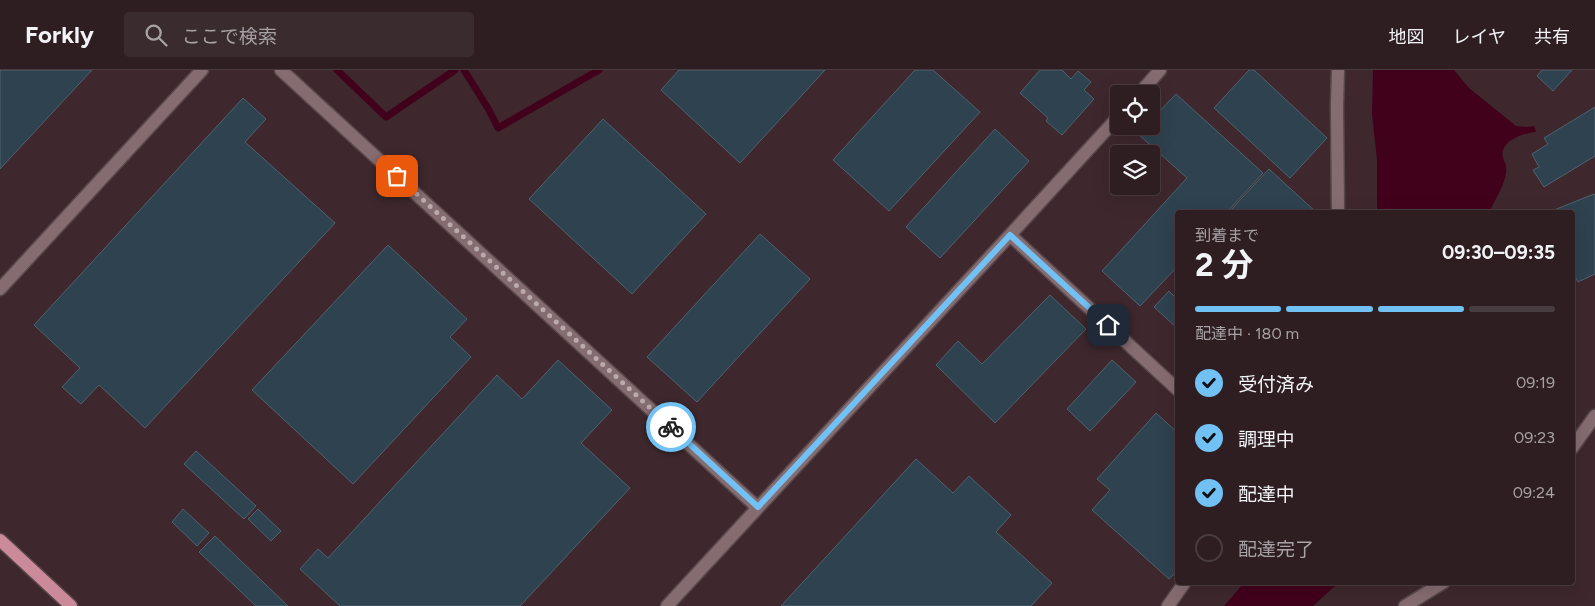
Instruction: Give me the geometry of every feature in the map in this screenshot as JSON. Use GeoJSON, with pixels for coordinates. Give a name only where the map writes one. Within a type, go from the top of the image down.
{"type":"FeatureCollection","features":[{"type":"Feature","properties":{"kind":"main road"},"geometry":{"type":"LineString","coordinates":[[0,540],[70,606]]}},
{"type":"Feature","properties":{"kind":"street"},"geometry":{"type":"LineString","coordinates":[[0,289],[202,70]]}},
{"type":"Feature","properties":{"kind":"street"},"geometry":{"type":"LineString","coordinates":[[281,70],[758,507]]}},
{"type":"Feature","properties":{"kind":"street"},"geometry":{"type":"LineString","coordinates":[[1147,85],[1160,70]]}},
{"type":"Feature","properties":{"kind":"street"},"geometry":{"type":"LineString","coordinates":[[1338,70],[1338,210]]}},
{"type":"Feature","properties":{"kind":"street"},"geometry":{"type":"LineString","coordinates":[[667,606],[1110,126]]}},
{"type":"Feature","properties":{"kind":"street"},"geometry":{"type":"LineString","coordinates":[[1010,235],[1175,387]]}},
{"type":"Feature","properties":{"kind":"street"},"geometry":{"type":"LineString","coordinates":[[1575,444],[1595,416]]}},
{"type":"Feature","properties":{"kind":"street"},"geometry":{"type":"LineString","coordinates":[[1168,606],[1183,585]]}},
{"type":"Feature","properties":{"kind":"street"},"geometry":{"type":"LineString","coordinates":[[1405,606],[1439,585]]}},
{"type":"Feature","properties":{"kind":"shaded area"},"geometry":{"type":"Polygon","coordinates":[[[1373,70],[1454,70],[1469,88],[1516,126],[1534,126],[1536,132],[1519,136],[1505,147],[1503,158],[1506,165],[1505,178],[1490,210],[1377,210],[1377,160],[1372,114],[1373,70]]]}},
{"type":"Feature","properties":{"kind":"shaded area"},"geometry":{"type":"Polygon","coordinates":[[[1242,585],[1336,585],[1313,606],[1224,606],[1242,585]]]}},
{"type":"Feature","properties":{"kind":"building"},"geometry":{"type":"Polygon","coordinates":[[[0,70],[92,70],[0,169],[0,70]]]}},
{"type":"Feature","properties":{"kind":"building"},"geometry":{"type":"Polygon","coordinates":[[[679,70],[825,70],[740,163],[661,90],[679,70]]]}},
{"type":"Feature","properties":{"kind":"building"},"geometry":{"type":"Polygon","coordinates":[[[915,70],[933,70],[980,112],[889,211],[833,160],[915,70]]]}},
{"type":"Feature","properties":{"kind":"building"},"geometry":{"type":"Polygon","coordinates":[[[1040,70],[1062,70],[1071,79],[1078,71],[1091,82],[1084,90],[1094,99],[1062,135],[1046,121],[1048,118],[1020,93],[1040,70]]]}},
{"type":"Feature","properties":{"kind":"building"},"geometry":{"type":"Polygon","coordinates":[[[1249,70],[1254,70],[1327,138],[1290,178],[1214,108],[1249,70]]]}},
{"type":"Feature","properties":{"kind":"building"},"geometry":{"type":"Polygon","coordinates":[[[1542,70],[1572,70],[1553,91],[1537,76],[1542,70]]]}},
{"type":"Feature","properties":{"kind":"building"},"geometry":{"type":"Polygon","coordinates":[[[1176,94],[1263,173],[1229,210],[1175,210],[1175,269],[1140,306],[1102,271],[1187,178],[1160,154],[1160,145],[1150,145],[1139,135],[1160,135],[1160,111],[1176,94]]]}},
{"type":"Feature","properties":{"kind":"building"},"geometry":{"type":"Polygon","coordinates":[[[243,98],[266,119],[245,142],[335,223],[145,428],[99,385],[81,404],[62,387],[80,368],[34,325],[243,98]]]}},
{"type":"Feature","properties":{"kind":"building"},"geometry":{"type":"Polygon","coordinates":[[[1595,107],[1595,156],[1544,187],[1533,170],[1539,167],[1532,154],[1548,144],[1544,138],[1595,107]]]}},
{"type":"Feature","properties":{"kind":"building"},"geometry":{"type":"Polygon","coordinates":[[[603,119],[706,214],[632,294],[529,199],[603,119]]]}},
{"type":"Feature","properties":{"kind":"building"},"geometry":{"type":"Polygon","coordinates":[[[995,129],[1029,161],[940,258],[906,227],[995,129]]]}},
{"type":"Feature","properties":{"kind":"building"},"geometry":{"type":"Polygon","coordinates":[[[1269,169],[1314,210],[1231,210],[1269,169]]]}},
{"type":"Feature","properties":{"kind":"building"},"geometry":{"type":"Polygon","coordinates":[[[1595,195],[1595,274],[1578,282],[1575,276],[1575,210],[1554,210],[1595,195]]]}},
{"type":"Feature","properties":{"kind":"building"},"geometry":{"type":"Polygon","coordinates":[[[760,234],[810,279],[697,402],[647,357],[760,234]]]}},
{"type":"Feature","properties":{"kind":"building"},"geometry":{"type":"Polygon","coordinates":[[[388,245],[467,319],[450,337],[471,357],[353,484],[252,390],[388,245]]]}},
{"type":"Feature","properties":{"kind":"building"},"geometry":{"type":"Polygon","coordinates":[[[1169,291],[1175,295],[1175,326],[1154,307],[1169,291]]]}},
{"type":"Feature","properties":{"kind":"building"},"geometry":{"type":"Polygon","coordinates":[[[1050,295],[1086,329],[995,423],[936,365],[958,341],[982,364],[1050,295]]]}},
{"type":"Feature","properties":{"kind":"building"},"geometry":{"type":"Polygon","coordinates":[[[558,360],[612,410],[581,443],[630,488],[520,606],[340,606],[300,569],[318,549],[328,558],[497,375],[522,399],[558,360]]]}},
{"type":"Feature","properties":{"kind":"building"},"geometry":{"type":"Polygon","coordinates":[[[1112,360],[1136,382],[1090,431],[1067,409],[1112,360]]]}},
{"type":"Feature","properties":{"kind":"building"},"geometry":{"type":"Polygon","coordinates":[[[1156,413],[1175,430],[1175,573],[1169,579],[1092,510],[1110,490],[1097,479],[1156,413]]]}},
{"type":"Feature","properties":{"kind":"building"},"geometry":{"type":"Polygon","coordinates":[[[196,451],[256,506],[244,519],[184,464],[196,451]]]}},
{"type":"Feature","properties":{"kind":"building"},"geometry":{"type":"Polygon","coordinates":[[[916,459],[953,493],[969,476],[1011,515],[996,532],[1052,583],[1031,606],[781,606],[916,459]]]}},
{"type":"Feature","properties":{"kind":"building"},"geometry":{"type":"Polygon","coordinates":[[[183,509],[209,533],[197,546],[172,522],[183,509]]]}},
{"type":"Feature","properties":{"kind":"building"},"geometry":{"type":"Polygon","coordinates":[[[258,509],[281,531],[271,541],[248,519],[258,509]]]}},
{"type":"Feature","properties":{"kind":"building"},"geometry":{"type":"Polygon","coordinates":[[[215,536],[288,606],[256,606],[199,552],[215,536]]]}},
{"type":"Feature","properties":{"kind":"waterway"},"geometry":{"type":"LineString","coordinates":[[337,70],[386,117],[455,70]]}},
{"type":"Feature","properties":{"kind":"waterway"},"geometry":{"type":"LineString","coordinates":[[464,70],[498,128],[599,70]]}},
{"type":"Feature","properties":{"kind":"way so far"},"geometry":{"type":"LineString","coordinates":[[397,176],[671,427]]}},
{"type":"Feature","properties":{"kind":"route"},"geometry":{"type":"LineString","coordinates":[[671,427],[758,507],[1010,235],[1108,325]]}}]}
